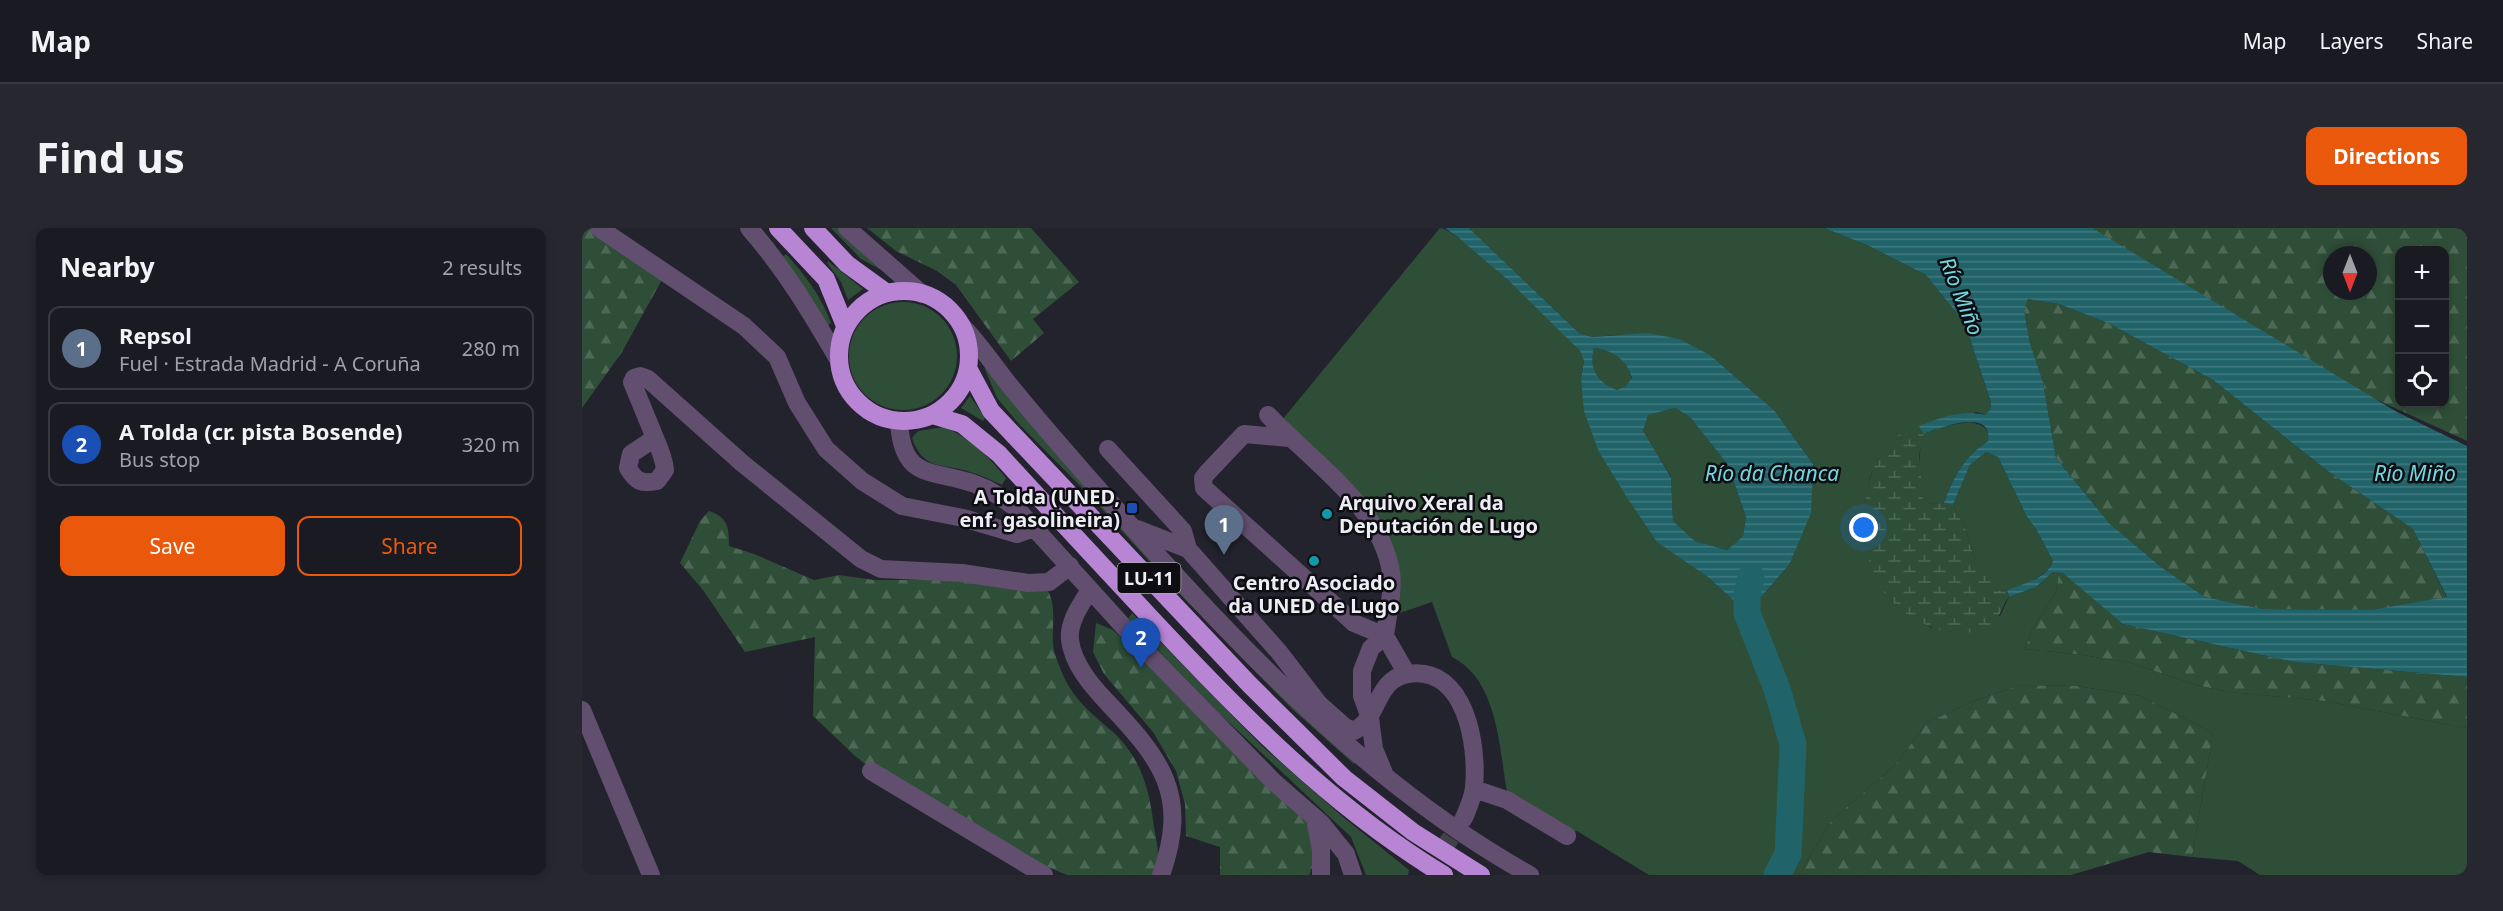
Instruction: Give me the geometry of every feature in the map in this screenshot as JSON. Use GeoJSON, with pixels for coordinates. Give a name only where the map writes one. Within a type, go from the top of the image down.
{"type":"FeatureCollection","features":[{"type":"Feature","properties":{"kind":"highway"},"geometry":{"type":"LineString","coordinates":[[778,228],[826,279],[845,326],[870,300],[887,293],[904,291],[922,294],[945,306],[962,326]]}},
{"type":"Feature","properties":{"kind":"highway"},"geometry":{"type":"LineString","coordinates":[[813,228],[847,264],[887,293]]}},
{"type":"Feature","properties":{"kind":"highway","name":"LU-11"},"geometry":{"type":"LineString","coordinates":[[845,326],[838,359],[846,386],[864,408],[881,417],[899,421],[916,420],[932,415],[955,396],[968,368],[968,346],[962,326]]}},
{"type":"Feature","properties":{"kind":"highway","name":"LU-11"},"geometry":{"type":"LineString","coordinates":[[968,368],[991,411],[1258,693],[1344,778],[1413,832],[1481,875]]}},
{"type":"Feature","properties":{"kind":"highway","name":"LU-11"},"geometry":{"type":"LineString","coordinates":[[932,415],[962,424],[999,454],[1218,689],[1325,791],[1400,848],[1444,875]]}},
{"type":"Feature","properties":{"kind":"highway"},"geometry":{"type":"LineString","coordinates":[[1400,848],[1435,875]]}},
{"type":"Feature","properties":{"kind":"street"},"geometry":{"type":"LineString","coordinates":[[599,228],[744,326],[777,357],[797,402],[826,449],[862,481],[902,506],[963,518],[1017,534],[1034,528]]}},
{"type":"Feature","properties":{"kind":"street"},"geometry":{"type":"LineString","coordinates":[[749,228],[778,261],[804,300],[838,359]]}},
{"type":"Feature","properties":{"kind":"street"},"geometry":{"type":"LineString","coordinates":[[847,228],[922,294]]}},
{"type":"Feature","properties":{"kind":"street"},"geometry":{"type":"LineString","coordinates":[[962,326],[978,342],[1014,392],[1133,527],[1242,643],[1334,726],[1384,775],[1422,805],[1530,875]]}},
{"type":"Feature","properties":{"kind":"street"},"geometry":{"type":"LineString","coordinates":[[655,438],[632,382],[634,378],[640,376],[648,379],[741,462],[861,559],[881,568],[962,573],[1028,583],[1049,582],[1070,566]]}},
{"type":"Feature","properties":{"kind":"street"},"geometry":{"type":"LineString","coordinates":[[1268,416],[1343,485],[1382,538],[1391,574],[1385,636],[1407,674]]}},
{"type":"Feature","properties":{"kind":"street"},"geometry":{"type":"LineString","coordinates":[[899,421],[906,455],[915,466],[930,474],[973,483],[997,493],[1018,510],[1090,590],[1274,782],[1316,818],[1346,854],[1353,875]]}},
{"type":"Feature","properties":{"kind":"street"},"geometry":{"type":"LineString","coordinates":[[1290,438],[1244,434],[1203,470],[1204,488],[1354,623],[1385,636]]}},
{"type":"Feature","properties":{"kind":"street"},"geometry":{"type":"LineString","coordinates":[[1108,449],[1183,531],[1188,549],[1279,652],[1334,726],[1354,731],[1364,726],[1388,683],[1407,674],[1434,676],[1450,687],[1461,703],[1469,726],[1475,762],[1474,789],[1464,818]]}},
{"type":"Feature","properties":{"kind":"street"},"geometry":{"type":"LineString","coordinates":[[1133,527],[1188,549]]}},
{"type":"Feature","properties":{"kind":"street"},"geometry":{"type":"LineString","coordinates":[[1090,590],[1073,621],[1070,639],[1076,659],[1089,682],[1141,738],[1162,771],[1172,800],[1174,826],[1161,875]]}},
{"type":"Feature","properties":{"kind":"street"},"geometry":{"type":"LineString","coordinates":[[1384,775],[1374,749],[1370,718],[1362,696],[1362,671],[1371,648],[1385,636]]}},
{"type":"Feature","properties":{"kind":"street"},"geometry":{"type":"LineString","coordinates":[[582,710],[651,875]]}},
{"type":"Feature","properties":{"kind":"street"},"geometry":{"type":"LineString","coordinates":[[871,771],[1044,875]]}},
{"type":"Feature","properties":{"kind":"street"},"geometry":{"type":"LineString","coordinates":[[1474,789],[1507,800],[1567,836]]}},
{"type":"Feature","properties":{"kind":"street"},"geometry":{"type":"LineString","coordinates":[[1316,818],[1321,850],[1321,875]]}},
{"type":"Feature","properties":{"kind":"green space"},"geometry":{"type":"Polygon","coordinates":[[[582,228],[593,228],[665,274],[622,352],[582,408],[582,228]]]}},
{"type":"Feature","properties":{"kind":"green space"},"geometry":{"type":"Polygon","coordinates":[[[831,228],[838,228],[885,272],[861,259],[831,228]]]}},
{"type":"Feature","properties":{"kind":"green space"},"geometry":{"type":"Polygon","coordinates":[[[867,228],[1031,228],[1079,282],[1033,319],[1044,333],[1011,361],[956,285],[937,271],[896,251],[867,228]]]}},
{"type":"Feature","properties":{"kind":"green space"},"geometry":{"type":"Polygon","coordinates":[[[1440,228],[1451,232],[1488,262],[1533,303],[1580,351],[1584,361],[1581,379],[1708,577],[1747,613],[1789,565],[1813,464],[1774,410],[1710,355],[1616,335],[1592,337],[1579,333],[1469,228],[1824,228],[1867,245],[1926,275],[1965,324],[1991,402],[1990,410],[1986,415],[1976,412],[1892,440],[1882,453],[1870,477],[1865,502],[1867,549],[1897,606],[1931,628],[2000,616],[2009,597],[2036,587],[2053,572],[2059,572],[2056,592],[2032,630],[2025,649],[2128,662],[2196,685],[2230,692],[2324,701],[2467,728],[2467,875],[2260,875],[2238,861],[2192,857],[2213,733],[2141,696],[2076,686],[2020,685],[1968,703],[1927,723],[1895,765],[1831,821],[1799,875],[1649,875],[1577,831],[1570,832],[1507,792],[1494,716],[1488,698],[1479,681],[1452,657],[1432,602],[1397,614],[1396,570],[1387,533],[1343,477],[1282,420],[1440,228]]]}},
{"type":"Feature","properties":{"kind":"green space"},"geometry":{"type":"Polygon","coordinates":[[[2079,228],[2467,228],[2467,441],[2360,392],[2079,228]]]}},
{"type":"Feature","properties":{"kind":"green space"},"geometry":{"type":"Polygon","coordinates":[[[786,254],[806,278],[823,304],[831,323],[826,327],[782,257],[786,254]]]}},
{"type":"Feature","properties":{"kind":"green space"},"geometry":{"type":"Polygon","coordinates":[[[828,261],[863,289],[848,300],[841,282],[827,263],[828,261]]]}},
{"type":"Feature","properties":{"kind":"green space"},"geometry":{"type":"Polygon","coordinates":[[[2028,299],[2059,304],[2108,323],[2213,380],[2329,472],[2413,529],[2447,598],[2371,610],[2263,609],[2205,597],[2161,567],[2109,523],[2056,458],[2043,382],[2030,343],[2024,310],[2028,299]]]}},
{"type":"Feature","properties":{"kind":"green space"},"geometry":{"type":"Polygon","coordinates":[[[903,302],[924,306],[941,318],[953,335],[957,356],[953,377],[941,394],[924,406],[903,410],[882,406],[865,394],[853,377],[849,356],[853,335],[865,318],[882,306],[903,302]]]}},
{"type":"Feature","properties":{"kind":"green space"},"geometry":{"type":"Polygon","coordinates":[[[1594,348],[1608,351],[1623,361],[1632,379],[1626,386],[1617,390],[1600,379],[1594,368],[1594,348]]]}},
{"type":"Feature","properties":{"kind":"green space"},"geometry":{"type":"Polygon","coordinates":[[[984,367],[1356,761],[1354,764],[1291,708],[1020,425],[997,398],[984,367]]]}},
{"type":"Feature","properties":{"kind":"green space"},"geometry":{"type":"Polygon","coordinates":[[[970,396],[985,418],[983,421],[961,408],[970,396]]]}},
{"type":"Feature","properties":{"kind":"green space"},"geometry":{"type":"Polygon","coordinates":[[[1675,408],[1690,417],[1728,465],[1746,517],[1743,536],[1727,550],[1695,541],[1673,521],[1671,476],[1643,432],[1647,415],[1675,408]]]}},
{"type":"Feature","properties":{"kind":"green space"},"geometry":{"type":"Polygon","coordinates":[[[1969,422],[1986,429],[1988,441],[1966,460],[1951,484],[1944,503],[1931,504],[1923,499],[1920,483],[1919,466],[1924,434],[1944,426],[1969,422]]]}},
{"type":"Feature","properties":{"kind":"green space"},"geometry":{"type":"Polygon","coordinates":[[[1919,426],[1924,434],[1919,456],[1923,499],[1931,504],[1953,505],[1965,527],[1973,554],[1995,588],[2000,591],[2007,590],[2009,597],[1996,620],[1978,631],[1958,633],[1940,630],[1923,624],[1907,614],[1881,588],[1867,554],[1864,513],[1872,473],[1880,455],[1891,441],[1900,434],[1919,426]]]}},
{"type":"Feature","properties":{"kind":"green space"},"geometry":{"type":"Polygon","coordinates":[[[944,427],[971,442],[985,455],[1006,478],[1002,485],[974,473],[935,464],[922,456],[912,438],[918,431],[944,427]]]}},
{"type":"Feature","properties":{"kind":"green space"},"geometry":{"type":"Polygon","coordinates":[[[1986,452],[1998,457],[2027,517],[2053,561],[2044,573],[2030,582],[2000,591],[1994,588],[1973,554],[1965,527],[1953,505],[1970,465],[1986,452]]]}},
{"type":"Feature","properties":{"kind":"green space"},"geometry":{"type":"Polygon","coordinates":[[[709,511],[724,520],[729,534],[729,546],[754,554],[814,580],[839,575],[874,580],[970,580],[1048,591],[1053,605],[1054,650],[1068,684],[1085,707],[1124,743],[1143,776],[1150,800],[1158,851],[1157,863],[1152,875],[1067,875],[1043,865],[885,780],[854,755],[813,716],[815,637],[745,652],[703,590],[680,563],[700,521],[709,511]]]}},
{"type":"Feature","properties":{"kind":"green space"},"geometry":{"type":"Polygon","coordinates":[[[2059,572],[2068,575],[2123,624],[2294,662],[2467,677],[2467,728],[2324,701],[2230,692],[2196,685],[2128,662],[2025,649],[2032,630],[2056,592],[2059,572]]]}},
{"type":"Feature","properties":{"kind":"green space"},"geometry":{"type":"Polygon","coordinates":[[[1132,613],[1261,745],[1343,817],[1409,870],[1408,875],[1366,875],[1351,837],[1218,712],[1128,619],[1132,613]]]}},
{"type":"Feature","properties":{"kind":"green space"},"geometry":{"type":"Polygon","coordinates":[[[1096,623],[1113,630],[1325,837],[1309,875],[1220,875],[1220,847],[1186,836],[1185,804],[1176,771],[1153,732],[1104,674],[1093,652],[1096,623]]]}},
{"type":"Feature","properties":{"kind":"green space"},"geometry":{"type":"Polygon","coordinates":[[[2020,685],[2076,686],[2141,696],[2213,733],[2192,857],[2149,852],[2071,875],[1799,875],[1831,821],[1895,765],[1927,723],[1968,703],[2020,685]]]}},
{"type":"Feature","properties":{"kind":"water","name":"Río da Chanca"},"geometry":{"type":"Polygon","coordinates":[[[1445,228],[1469,228],[1579,333],[1592,337],[1647,333],[1679,339],[1710,355],[1774,410],[1813,464],[1811,513],[1789,565],[1747,613],[1708,577],[1657,542],[1599,452],[1584,411],[1581,379],[1584,361],[1580,351],[1508,280],[1445,228]],[[1594,348],[1594,368],[1600,379],[1617,390],[1626,386],[1632,378],[1623,361],[1608,351],[1594,348]],[[1675,408],[1648,415],[1643,431],[1671,477],[1673,521],[1695,541],[1727,550],[1743,536],[1746,517],[1728,465],[1690,417],[1675,408]]]}},
{"type":"Feature","properties":{"kind":"water","name":"Río Miño"},"geometry":{"type":"Polygon","coordinates":[[[1824,228],[2092,228],[2397,412],[2467,446],[2467,677],[2294,662],[2123,624],[2063,573],[2053,572],[2036,587],[2009,597],[2007,590],[2040,577],[2053,561],[2027,517],[1998,457],[1986,452],[1970,465],[1953,505],[1944,503],[1951,484],[1966,460],[1988,441],[1987,431],[1982,425],[1974,422],[1964,422],[1924,434],[1919,426],[1943,417],[1960,414],[1985,415],[1990,410],[1991,402],[1965,324],[1926,275],[1867,245],[1824,228]],[[2028,299],[2024,310],[2030,343],[2043,382],[2056,458],[2109,523],[2161,567],[2205,597],[2263,609],[2371,610],[2447,597],[2413,529],[2329,472],[2213,380],[2108,323],[2059,304],[2028,299]]]}},
{"type":"Feature","properties":{"kind":"waterway","name":"Río da Chanca"},"geometry":{"type":"LineString","coordinates":[[1751,577],[1747,594],[1747,613],[1777,689],[1793,744],[1788,854],[1777,875]]}},
{"type":"Feature","properties":{"kind":"tunnel"},"geometry":{"type":"LineString","coordinates":[[1426,875],[1464,818]]}},
{"type":"Feature","properties":{"kind":"place","name":"A Tolda (UNED, enf. gasolineira)"},"geometry":{"type":"Point","coordinates":[1132,508]}},
{"type":"Feature","properties":{"kind":"place","name":"Arquivo Xeral da Deputación de Lugo"},"geometry":{"type":"Point","coordinates":[1327,514]}},
{"type":"Feature","properties":{"kind":"place","name":"Repsol"},"geometry":{"type":"Point","coordinates":[1224,555]}},
{"type":"Feature","properties":{"kind":"place","name":"Centro Asociado da UNED de Lugo"},"geometry":{"type":"Point","coordinates":[1314,561]}},
{"type":"Feature","properties":{"kind":"place","name":"A Tolda (cr. pista Bosende)"},"geometry":{"type":"Point","coordinates":[1141,668]}}]}
